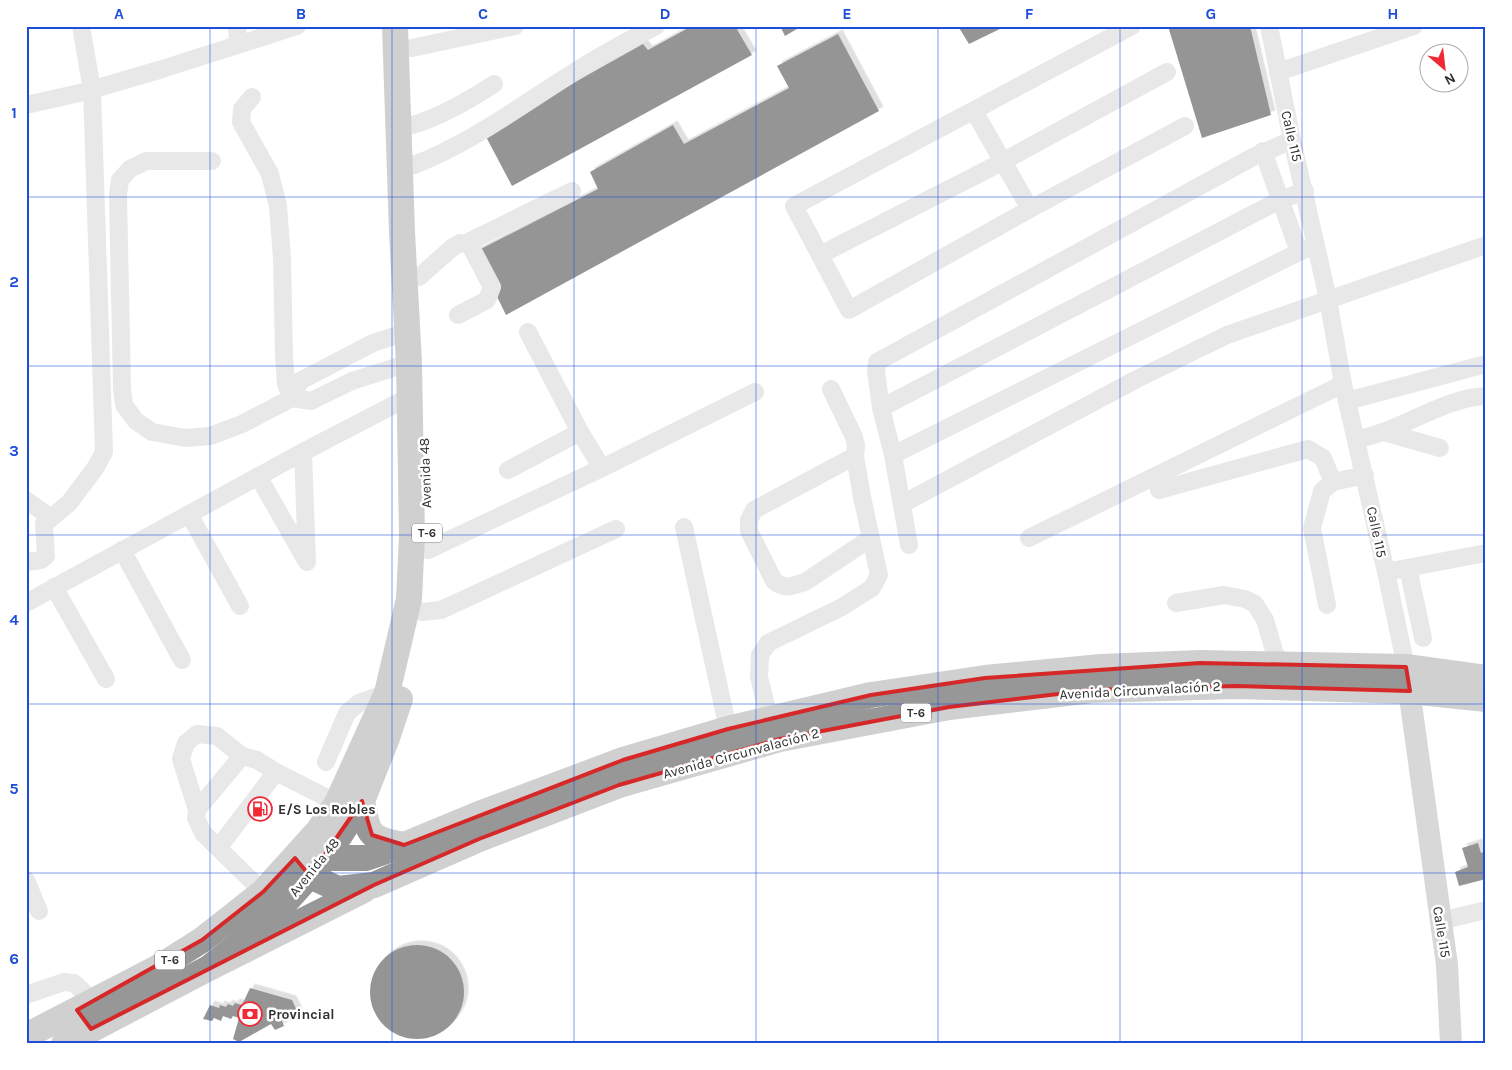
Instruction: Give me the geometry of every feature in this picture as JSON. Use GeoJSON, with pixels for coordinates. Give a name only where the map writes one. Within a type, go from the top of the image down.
{"type":"FeatureCollection","features":[{"type":"Feature","properties":{"kind":"highway","name":"Avenida 48"},"geometry":{"type":"LineString","coordinates":[[350,802],[387,693],[409,599],[412,536],[409,364],[395,26]]}},
{"type":"Feature","properties":{"kind":"highway","name":"Avenida 48"},"geometry":{"type":"LineString","coordinates":[[209,968],[274,915],[310,864],[318,831],[350,802],[393,720],[413,656],[422,612],[428,550],[414,165],[412,37]]}},
{"type":"Feature","properties":{"kind":"highway","name":"Avenida Circunvalación 2"},"geometry":{"type":"LineString","coordinates":[[310,864],[366,858],[624,760],[728,728],[872,695],[985,678],[1101,667],[1200,663],[1278,664],[1408,679],[1486,699]]}},
{"type":"Feature","properties":{"kind":"highway","name":"Avenida Circunvalación 2"},"geometry":{"type":"LineString","coordinates":[[310,864],[338,889],[374,886],[479,839],[620,785],[780,739],[949,706],[1092,690],[1486,678]]}},
{"type":"Feature","properties":{"kind":"highway"},"geometry":{"type":"LineString","coordinates":[[350,802],[372,835],[384,841],[404,845]]}},
{"type":"Feature","properties":{"kind":"highway","name":"T-6"},"geometry":{"type":"LineString","coordinates":[[77,1029],[159,967],[202,940],[263,892],[310,864]]}},
{"type":"Feature","properties":{"kind":"highway"},"geometry":{"type":"LineString","coordinates":[[209,968],[374,886]]}},
{"type":"Feature","properties":{"kind":"highway","name":"T-6"},"geometry":{"type":"LineString","coordinates":[[26,1036],[77,1029],[209,968]]}},
{"type":"Feature","properties":{"kind":"main road","name":"Calle 115"},"geometry":{"type":"LineString","coordinates":[[1408,679],[1447,965],[1451,1044]]}},
{"type":"Feature","properties":{"kind":"street"},"geometry":{"type":"LineString","coordinates":[[26,562],[41,560],[46,556],[44,524],[50,517],[69,503],[96,467],[104,452],[92,90],[81,26]]}},
{"type":"Feature","properties":{"kind":"street"},"geometry":{"type":"LineString","coordinates":[[237,26],[238,44]]}},
{"type":"Feature","properties":{"kind":"street"},"geometry":{"type":"LineString","coordinates":[[26,105],[92,90],[296,26]]}},
{"type":"Feature","properties":{"kind":"street"},"geometry":{"type":"LineString","coordinates":[[412,37],[515,26]]}},
{"type":"Feature","properties":{"kind":"street"},"geometry":{"type":"LineString","coordinates":[[414,165],[464,142],[599,57],[656,26]]}},
{"type":"Feature","properties":{"kind":"street"},"geometry":{"type":"LineString","coordinates":[[1132,26],[794,206],[848,310],[1185,126]]}},
{"type":"Feature","properties":{"kind":"street","name":"Calle 115"},"geometry":{"type":"LineString","coordinates":[[1269,26],[1292,140],[1328,299],[1345,392],[1408,679]]}},
{"type":"Feature","properties":{"kind":"street"},"geometry":{"type":"LineString","coordinates":[[1278,72],[1414,26]]}},
{"type":"Feature","properties":{"kind":"street"},"geometry":{"type":"LineString","coordinates":[[820,255],[1002,162],[1167,72]]}},
{"type":"Feature","properties":{"kind":"street"},"geometry":{"type":"LineString","coordinates":[[413,125],[434,119],[494,84]]}},
{"type":"Feature","properties":{"kind":"street"},"geometry":{"type":"LineString","coordinates":[[252,97],[242,109],[241,122],[270,174],[278,206],[282,259],[286,384],[292,398]]}},
{"type":"Feature","properties":{"kind":"street"},"geometry":{"type":"LineString","coordinates":[[974,111],[1030,209]]}},
{"type":"Feature","properties":{"kind":"street"},"geometry":{"type":"LineString","coordinates":[[909,545],[893,455],[881,408],[876,371],[877,362],[1263,152],[1292,140]]}},
{"type":"Feature","properties":{"kind":"street"},"geometry":{"type":"LineString","coordinates":[[1263,152],[1299,252]]}},
{"type":"Feature","properties":{"kind":"street"},"geometry":{"type":"LineString","coordinates":[[212,161],[146,161],[130,169],[120,180],[118,205],[122,389],[124,405],[136,422],[152,432],[186,438],[210,436],[242,424],[292,398],[311,401],[352,381],[409,364]]}},
{"type":"Feature","properties":{"kind":"street"},"geometry":{"type":"LineString","coordinates":[[419,277],[460,243],[466,243],[572,191]]}},
{"type":"Feature","properties":{"kind":"street"},"geometry":{"type":"LineString","coordinates":[[881,408],[1280,200],[1305,191]]}},
{"type":"Feature","properties":{"kind":"street"},"geometry":{"type":"LineString","coordinates":[[458,315],[487,300],[492,287],[470,246],[466,243]]}},
{"type":"Feature","properties":{"kind":"street"},"geometry":{"type":"LineString","coordinates":[[893,455],[1316,245]]}},
{"type":"Feature","properties":{"kind":"street"},"geometry":{"type":"LineString","coordinates":[[902,504],[1138,379],[1227,335],[1486,245]]}},
{"type":"Feature","properties":{"kind":"street"},"geometry":{"type":"LineString","coordinates":[[292,398],[300,381],[373,343],[407,332]]}},
{"type":"Feature","properties":{"kind":"street"},"geometry":{"type":"LineString","coordinates":[[528,332],[580,432],[602,468]]}},
{"type":"Feature","properties":{"kind":"street"},"geometry":{"type":"LineString","coordinates":[[1029,538],[1345,392],[1486,364]]}},
{"type":"Feature","properties":{"kind":"street"},"geometry":{"type":"LineString","coordinates":[[769,718],[759,677],[760,655],[768,642],[842,607],[872,588],[879,576],[855,456],[856,445],[854,437],[831,389]]}},
{"type":"Feature","properties":{"kind":"street"},"geometry":{"type":"LineString","coordinates":[[428,550],[602,468],[755,392]]}},
{"type":"Feature","properties":{"kind":"street"},"geometry":{"type":"LineString","coordinates":[[1356,439],[1384,432],[1475,396],[1486,396]]}},
{"type":"Feature","properties":{"kind":"street"},"geometry":{"type":"LineString","coordinates":[[26,603],[258,476],[409,397]]}},
{"type":"Feature","properties":{"kind":"street"},"geometry":{"type":"LineString","coordinates":[[508,470],[580,432]]}},
{"type":"Feature","properties":{"kind":"street"},"geometry":{"type":"LineString","coordinates":[[1384,432],[1440,448]]}},
{"type":"Feature","properties":{"kind":"street"},"geometry":{"type":"LineString","coordinates":[[1159,490],[1308,448],[1323,458],[1333,482]]}},
{"type":"Feature","properties":{"kind":"street"},"geometry":{"type":"LineString","coordinates":[[258,476],[307,562],[303,452]]}},
{"type":"Feature","properties":{"kind":"street"},"geometry":{"type":"LineString","coordinates":[[855,456],[754,510],[749,520],[749,531],[774,582],[781,586],[792,586],[805,582],[871,538]]}},
{"type":"Feature","properties":{"kind":"street"},"geometry":{"type":"LineString","coordinates":[[1326,604],[1312,528],[1322,491],[1333,482],[1364,475]]}},
{"type":"Feature","properties":{"kind":"street"},"geometry":{"type":"LineString","coordinates":[[26,500],[50,517]]}},
{"type":"Feature","properties":{"kind":"street"},"geometry":{"type":"LineString","coordinates":[[189,514],[240,606]]}},
{"type":"Feature","properties":{"kind":"street"},"geometry":{"type":"LineString","coordinates":[[684,527],[728,728]]}},
{"type":"Feature","properties":{"kind":"street"},"geometry":{"type":"LineString","coordinates":[[422,612],[441,610],[616,529]]}},
{"type":"Feature","properties":{"kind":"street"},"geometry":{"type":"LineString","coordinates":[[122,550],[182,660]]}},
{"type":"Feature","properties":{"kind":"street"},"geometry":{"type":"LineString","coordinates":[[1386,572],[1486,553]]}},
{"type":"Feature","properties":{"kind":"street"},"geometry":{"type":"LineString","coordinates":[[1408,568],[1423,638]]}},
{"type":"Feature","properties":{"kind":"street"},"geometry":{"type":"LineString","coordinates":[[54,587],[106,680]]}},
{"type":"Feature","properties":{"kind":"street"},"geometry":{"type":"LineString","coordinates":[[1176,603],[1224,595],[1245,599],[1255,604],[1265,620],[1278,664]]}},
{"type":"Feature","properties":{"kind":"street"},"geometry":{"type":"LineString","coordinates":[[326,762],[347,713],[359,703],[387,693]]}},
{"type":"Feature","properties":{"kind":"street"},"geometry":{"type":"LineString","coordinates":[[263,892],[219,847],[203,834],[196,818],[197,810],[181,760],[186,743],[197,734],[217,736],[242,756],[257,760],[276,772],[350,802]]}},
{"type":"Feature","properties":{"kind":"street"},"geometry":{"type":"LineString","coordinates":[[197,810],[242,756]]}},
{"type":"Feature","properties":{"kind":"street"},"geometry":{"type":"LineString","coordinates":[[219,847],[276,772]]}},
{"type":"Feature","properties":{"kind":"street"},"geometry":{"type":"LineString","coordinates":[[26,880],[39,910]]}},
{"type":"Feature","properties":{"kind":"street"},"geometry":{"type":"LineString","coordinates":[[1440,921],[1486,910]]}},
{"type":"Feature","properties":{"kind":"street"},"geometry":{"type":"LineString","coordinates":[[26,994],[64,982],[74,983],[77,1029]]}},
{"type":"Feature","properties":{"kind":"highlighted area"},"geometry":{"type":"Polygon","coordinates":[[[1200,663],[1406,667],[1410,691],[1236,686],[1092,690],[949,707],[780,739],[619,785],[479,839],[374,885],[91,1029],[77,1010],[202,940],[263,892],[295,858],[310,876],[362,801],[372,835],[404,845],[623,760],[728,729],[871,695],[985,678],[1200,663]]]}},
{"type":"Feature","properties":{"kind":"building"},"geometry":{"type":"Polygon","coordinates":[[[692,26],[735,26],[752,55],[512,186],[484,133],[643,44],[648,50],[692,26]]]}},
{"type":"Feature","properties":{"kind":"building"},"geometry":{"type":"Polygon","coordinates":[[[780,26],[802,26],[785,36],[780,26]]]}},
{"type":"Feature","properties":{"kind":"building"},"geometry":{"type":"Polygon","coordinates":[[[958,26],[1006,26],[969,44],[958,26]]]}},
{"type":"Feature","properties":{"kind":"building"},"geometry":{"type":"Polygon","coordinates":[[[1168,26],[1250,26],[1271,115],[1202,138],[1168,26]]]}},
{"type":"Feature","properties":{"kind":"building"},"geometry":{"type":"Polygon","coordinates":[[[838,34],[879,111],[506,315],[475,252],[598,189],[590,172],[673,125],[684,144],[789,88],[777,66],[838,34]]]}},
{"type":"Feature","properties":{"kind":"building"},"geometry":{"type":"Polygon","coordinates":[[[1478,843],[1481,853],[1486,851],[1486,879],[1459,886],[1455,872],[1468,867],[1462,848],[1478,843]]]}},
{"type":"Feature","properties":{"kind":"building"},"geometry":{"type":"Polygon","coordinates":[[[417,945],[435,948],[450,959],[461,974],[464,992],[461,1010],[450,1025],[435,1036],[417,1039],[399,1036],[384,1025],[373,1010],[370,992],[373,974],[384,959],[399,948],[417,945]]]}},
{"type":"Feature","properties":{"kind":"building","name":"Provincial"},"geometry":{"type":"Polygon","coordinates":[[[250,988],[292,1000],[298,1013],[282,1021],[284,1026],[275,1030],[271,1024],[239,1042],[233,1039],[239,1018],[233,1016],[231,1019],[223,1016],[221,1021],[214,1018],[212,1021],[203,1019],[210,1005],[219,1008],[220,1005],[226,1007],[228,1004],[233,1006],[235,1003],[242,1005],[250,988]]]}},
{"type":"Feature","properties":{"kind":"place","name":"E/S Los Robles"},"geometry":{"type":"Point","coordinates":[260,809]}},
{"type":"Feature","properties":{"kind":"place","name":"Provincial"},"geometry":{"type":"Point","coordinates":[250,1014]}}]}
